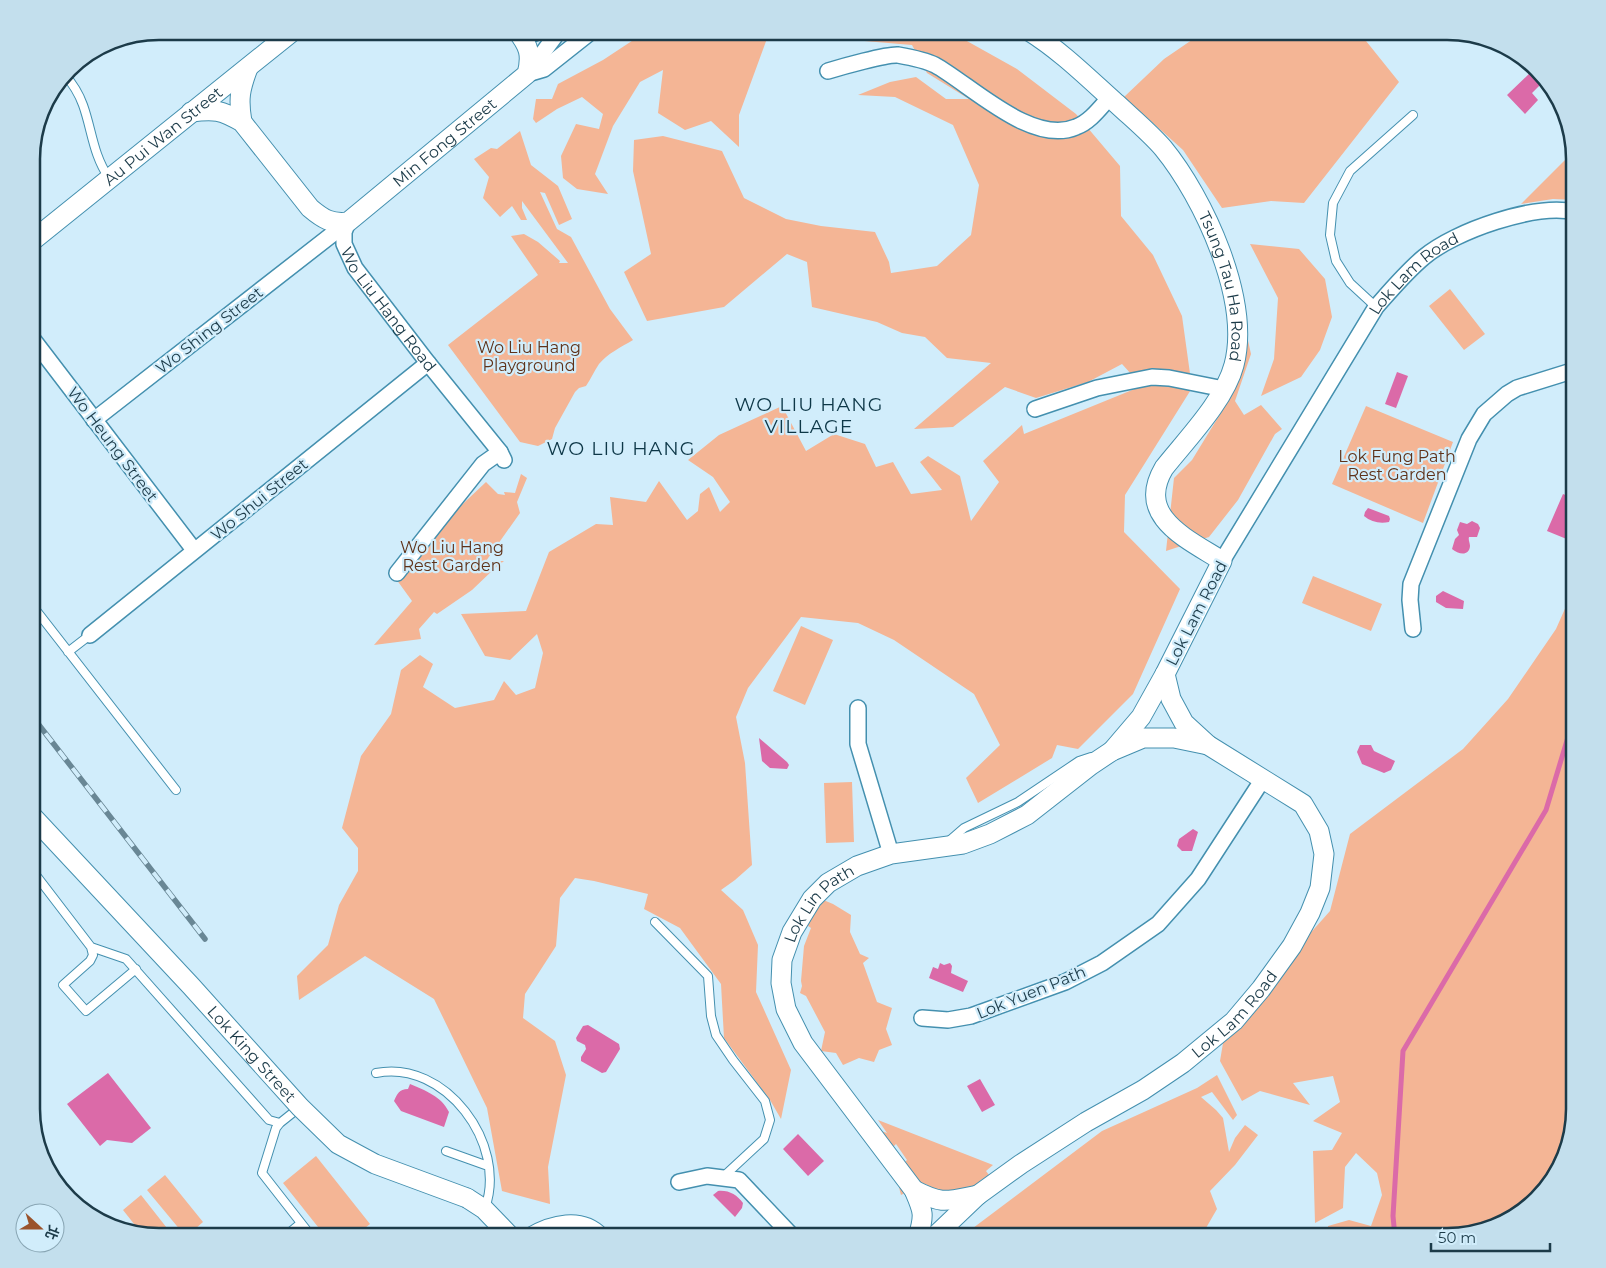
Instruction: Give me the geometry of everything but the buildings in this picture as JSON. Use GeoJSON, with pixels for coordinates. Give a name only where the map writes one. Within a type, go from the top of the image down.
{"type":"FeatureCollection","features":[{"type":"Feature","properties":{"kind":"street","name":"Au Pui Wan Street"},"geometry":{"type":"LineString","coordinates":[[40,234],[282,40]]}},
{"type":"Feature","properties":{"kind":"street"},"geometry":{"type":"LineString","coordinates":[[527,40],[531,62],[527,74]]}},
{"type":"Feature","properties":{"kind":"street"},"geometry":{"type":"LineString","coordinates":[[527,74],[552,40]]}},
{"type":"Feature","properties":{"kind":"street"},"geometry":{"type":"LineString","coordinates":[[527,74],[544,69],[581,40]]}},
{"type":"Feature","properties":{"kind":"street","name":"Tsung Tau Ha Road"},"geometry":{"type":"LineString","coordinates":[[1041,40],[1063,55],[1156,140],[1192,190],[1220,250],[1233,295],[1238,328],[1235,360],[1230,378],[1224,389],[1164,468],[1155,491],[1157,507],[1165,521],[1179,533],[1222,561]]}},
{"type":"Feature","properties":{"kind":"street"},"geometry":{"type":"LineString","coordinates":[[828,71],[896,55],[933,64],[1004,112],[1027,124],[1051,130],[1070,130],[1078,127],[1089,119],[1110,97]]}},
{"type":"Feature","properties":{"kind":"street"},"geometry":{"type":"LineString","coordinates":[[242,122],[239,105],[241,86],[249,66]]}},
{"type":"Feature","properties":{"kind":"street","name":"Min Fong Street"},"geometry":{"type":"LineString","coordinates":[[325,241],[527,74]]}},
{"type":"Feature","properties":{"kind":"street","name":"Wo Liu Hang Road"},"geometry":{"type":"LineString","coordinates":[[191,112],[210,109],[228,114],[242,122],[310,208],[321,218],[330,222],[348,222],[344,232],[344,244],[350,258],[363,278],[502,456],[483,464],[396,573]]}},
{"type":"Feature","properties":{"kind":"street","name":"Lok Lam Road"},"geometry":{"type":"LineString","coordinates":[[944,1228],[978,1196],[1050,1144],[1143,1090],[1183,1063],[1234,1020],[1261,988],[1292,946],[1310,913],[1320,888],[1324,854],[1319,831],[1303,804],[1208,745],[1184,723],[1170,698],[1165,674],[1222,561],[1376,307],[1425,256],[1461,235],[1494,221],[1542,210],[1566,210]]}},
{"type":"Feature","properties":{"kind":"street","name":"Wo Shing Street"},"geometry":{"type":"LineString","coordinates":[[94,420],[325,241]]}},
{"type":"Feature","properties":{"kind":"street","name":"Wo Heung Street"},"geometry":{"type":"LineString","coordinates":[[40,349],[194,550]]}},
{"type":"Feature","properties":{"kind":"street","name":"Wo Shui Street"},"geometry":{"type":"LineString","coordinates":[[90,635],[428,363]]}},
{"type":"Feature","properties":{"kind":"street"},"geometry":{"type":"LineString","coordinates":[[1413,629],[1410,600],[1411,584],[1469,439],[1484,414],[1507,394],[1517,388],[1566,373]]}},
{"type":"Feature","properties":{"kind":"street"},"geometry":{"type":"LineString","coordinates":[[1034,409],[1096,388],[1152,376],[1224,389]]}},
{"type":"Feature","properties":{"kind":"street","name":"Lok Lin Path"},"geometry":{"type":"LineString","coordinates":[[1112,752],[1141,717],[1165,674]]}},
{"type":"Feature","properties":{"kind":"street"},"geometry":{"type":"LineString","coordinates":[[858,708],[858,744],[892,854]]}},
{"type":"Feature","properties":{"kind":"street","name":"Lok Lin Path"},"geometry":{"type":"LineString","coordinates":[[921,1228],[923,1221],[921,1207],[914,1190],[802,1043],[786,1010],[780,983],[782,960],[792,932],[812,899],[828,883],[857,866],[892,854],[963,844],[990,834],[1027,815],[1112,752],[1143,738],[1174,738],[1208,745]]}},
{"type":"Feature","properties":{"kind":"street","name":"Lok Yuen Path"},"geometry":{"type":"LineString","coordinates":[[922,1018],[948,1020],[971,1016],[1065,982],[1102,963],[1158,924],[1198,879],[1263,779]]}},
{"type":"Feature","properties":{"kind":"street","name":"Lok King Street"},"geometry":{"type":"LineString","coordinates":[[40,825],[300,1106],[338,1144],[375,1164],[467,1198],[484,1209],[502,1228]]}},
{"type":"Feature","properties":{"kind":"street"},"geometry":{"type":"LineString","coordinates":[[679,1182],[707,1176],[739,1180],[784,1228]]}},
{"type":"Feature","properties":{"kind":"street","name":"Lok Lin Path"},"geometry":{"type":"LineString","coordinates":[[914,1190],[943,1202],[978,1196]]}},
{"type":"Feature","properties":{"kind":"street"},"geometry":{"type":"LineString","coordinates":[[548,1228],[562,1224],[586,1228]]}},
{"type":"Feature","properties":{"kind":"lane"},"geometry":{"type":"LineString","coordinates":[[69,80],[83,104],[97,156],[109,178]]}},
{"type":"Feature","properties":{"kind":"lane"},"geometry":{"type":"LineString","coordinates":[[1376,307],[1350,282],[1336,262],[1330,235],[1333,202],[1350,171],[1413,116]]}},
{"type":"Feature","properties":{"kind":"lane"},"geometry":{"type":"LineString","coordinates":[[40,615],[176,790]]}},
{"type":"Feature","properties":{"kind":"lane"},"geometry":{"type":"LineString","coordinates":[[68,652],[90,635]]}},
{"type":"Feature","properties":{"kind":"lane"},"geometry":{"type":"LineString","coordinates":[[40,881],[90,947],[93,955],[90,961],[63,984],[86,1011],[136,969]]}},
{"type":"Feature","properties":{"kind":"lane"},"geometry":{"type":"LineString","coordinates":[[655,922],[708,976],[711,1016],[716,1035],[765,1101],[770,1120],[764,1139],[723,1177]]}},
{"type":"Feature","properties":{"kind":"lane"},"geometry":{"type":"LineString","coordinates":[[90,947],[126,959],[136,969],[269,1120],[274,1134]]}},
{"type":"Feature","properties":{"kind":"lane"},"geometry":{"type":"LineString","coordinates":[[376,1073],[398,1070],[432,1083],[453,1098],[470,1118],[486,1153],[490,1192],[484,1209]]}},
{"type":"Feature","properties":{"kind":"lane"},"geometry":{"type":"LineString","coordinates":[[300,1106],[280,1123],[274,1134],[262,1173],[305,1228]]}},
{"type":"Feature","properties":{"kind":"lane"},"geometry":{"type":"LineString","coordinates":[[269,1120],[280,1123]]}},
{"type":"Feature","properties":{"kind":"lane"},"geometry":{"type":"LineString","coordinates":[[446,1151],[488,1166]]}},
{"type":"Feature","properties":{"kind":"lane"},"geometry":{"type":"LineString","coordinates":[[295,1228],[301,1223]]}},
{"type":"Feature","properties":{"kind":"green space"},"geometry":{"type":"Polygon","coordinates":[[[633,40],[766,40],[739,115],[739,147],[711,121],[685,130],[658,113],[663,70],[640,82],[613,126],[595,174],[608,194],[577,189],[563,178],[561,156],[576,124],[599,129],[603,114],[582,97],[557,109],[536,123],[533,119],[536,99],[552,99],[558,84],[603,60],[633,40]]]}},
{"type":"Feature","properties":{"kind":"green space"},"geometry":{"type":"Polygon","coordinates":[[[852,40],[965,40],[1017,69],[1076,114],[1120,166],[1121,216],[1153,255],[1182,316],[1192,388],[1125,495],[1124,532],[1180,589],[1133,694],[1078,749],[1057,745],[1052,758],[978,803],[966,778],[1000,745],[974,694],[894,640],[858,623],[801,617],[748,688],[736,717],[745,763],[752,865],[721,890],[743,910],[758,945],[756,992],[791,1070],[781,1119],[770,1100],[724,1038],[721,984],[680,928],[644,909],[648,894],[575,878],[560,898],[556,946],[525,994],[523,1018],[555,1041],[566,1075],[548,1167],[550,1204],[502,1191],[487,1108],[434,999],[365,956],[299,1000],[297,976],[328,945],[339,905],[358,871],[358,848],[342,828],[361,756],[391,714],[401,670],[420,655],[433,664],[423,687],[455,708],[494,700],[504,681],[516,695],[535,688],[543,653],[537,634],[510,660],[485,656],[461,614],[526,611],[549,552],[596,524],[613,525],[610,497],[646,502],[659,481],[687,520],[698,511],[700,494],[709,487],[720,512],[730,502],[713,477],[688,460],[719,435],[782,406],[806,451],[834,434],[865,444],[876,467],[893,462],[911,494],[942,490],[920,462],[928,456],[960,476],[971,521],[999,482],[983,461],[1022,425],[1024,434],[1142,386],[1122,364],[1088,382],[1036,398],[1005,387],[953,427],[914,429],[991,363],[947,358],[925,337],[902,333],[877,322],[812,307],[807,262],[787,254],[724,307],[647,321],[624,272],[651,254],[633,171],[634,140],[663,136],[722,151],[744,198],[786,219],[821,226],[875,232],[889,262],[891,273],[937,266],[971,235],[979,185],[953,125],[895,97],[858,95],[890,82],[916,77],[946,99],[969,99],[927,73],[912,45],[852,40]]]}},
{"type":"Feature","properties":{"kind":"green space"},"geometry":{"type":"Polygon","coordinates":[[[1192,40],[1365,40],[1399,82],[1304,203],[1271,201],[1222,208],[1183,150],[1124,97],[1164,59],[1192,40]]]}},
{"type":"Feature","properties":{"kind":"green space","name":"Wo Liu Hang Playground"},"geometry":{"type":"Polygon","coordinates":[[[520,131],[531,165],[558,186],[572,219],[559,225],[545,193],[540,192],[557,229],[571,237],[610,309],[633,340],[602,360],[586,386],[579,388],[575,392],[555,428],[552,439],[538,446],[520,442],[448,345],[538,275],[511,236],[524,234],[538,242],[560,261],[559,263],[568,263],[522,201],[522,208],[527,220],[521,220],[512,206],[500,217],[483,198],[489,177],[474,159],[491,148],[497,149],[520,131]]]}},
{"type":"Feature","properties":{"kind":"green space"},"geometry":{"type":"Polygon","coordinates":[[[1566,159],[1566,200],[1553,199],[1521,204],[1566,159]]]}},
{"type":"Feature","properties":{"kind":"green space"},"geometry":{"type":"Polygon","coordinates":[[[1250,244],[1299,249],[1325,279],[1332,317],[1320,350],[1301,377],[1261,396],[1274,359],[1278,298],[1250,244]]]}},
{"type":"Feature","properties":{"kind":"green space"},"geometry":{"type":"Polygon","coordinates":[[[1450,289],[1485,334],[1464,350],[1429,306],[1450,289]]]}},
{"type":"Feature","properties":{"kind":"green space"},"geometry":{"type":"Polygon","coordinates":[[[1245,327],[1251,354],[1235,401],[1244,415],[1261,405],[1282,429],[1275,434],[1238,500],[1209,537],[1166,551],[1174,478],[1192,460],[1225,406],[1245,327]]]}},
{"type":"Feature","properties":{"kind":"green space","name":"Lok Fung Path Rest Garden"},"geometry":{"type":"Polygon","coordinates":[[[1366,406],[1453,442],[1423,523],[1332,484],[1366,406]]]}},
{"type":"Feature","properties":{"kind":"green space","name":"Wo Liu Hang Rest Garden"},"geometry":{"type":"Polygon","coordinates":[[[521,474],[527,478],[517,502],[520,513],[486,561],[504,561],[472,590],[437,614],[434,612],[419,629],[421,639],[374,645],[412,601],[391,572],[486,482],[498,494],[505,495],[504,492],[515,493],[521,474]]]}},
{"type":"Feature","properties":{"kind":"green space"},"geometry":{"type":"Polygon","coordinates":[[[1313,576],[1382,604],[1371,631],[1302,603],[1313,576]]]}},
{"type":"Feature","properties":{"kind":"green space"},"geometry":{"type":"Polygon","coordinates":[[[1566,606],[1566,1109],[1562,1140],[1554,1162],[1537,1188],[1526,1199],[1500,1216],[1478,1224],[1447,1228],[1328,1228],[1328,1226],[1349,1220],[1371,1226],[1382,1195],[1377,1173],[1356,1153],[1345,1167],[1343,1208],[1315,1223],[1313,1151],[1332,1150],[1342,1133],[1313,1121],[1340,1102],[1333,1076],[1293,1083],[1310,1105],[1260,1091],[1242,1101],[1220,1061],[1224,1037],[1275,973],[1330,911],[1350,834],[1463,749],[1508,699],[1556,629],[1566,606]]]}},
{"type":"Feature","properties":{"kind":"green space"},"geometry":{"type":"Polygon","coordinates":[[[801,626],[833,640],[805,705],[773,691],[801,626]]]}},
{"type":"Feature","properties":{"kind":"green space"},"geometry":{"type":"Polygon","coordinates":[[[852,782],[854,842],[826,843],[824,783],[852,782]]]}},
{"type":"Feature","properties":{"kind":"green space"},"geometry":{"type":"Polygon","coordinates":[[[821,899],[851,915],[850,932],[860,954],[869,958],[863,963],[877,1002],[892,1008],[886,1029],[892,1045],[879,1050],[874,1062],[859,1058],[843,1065],[836,1053],[821,1051],[825,1032],[806,996],[800,993],[804,946],[811,928],[804,923],[821,899]]]}},
{"type":"Feature","properties":{"kind":"green space"},"geometry":{"type":"Polygon","coordinates":[[[1217,1075],[1237,1115],[1233,1120],[1212,1092],[1201,1097],[1223,1118],[1229,1152],[1235,1138],[1245,1125],[1258,1135],[1235,1165],[1210,1191],[1217,1209],[1206,1228],[973,1228],[1102,1131],[1197,1088],[1217,1075]]]}},
{"type":"Feature","properties":{"kind":"green space"},"geometry":{"type":"Polygon","coordinates":[[[878,1120],[993,1165],[986,1171],[989,1175],[981,1180],[973,1189],[936,1208],[929,1187],[926,1184],[901,1195],[898,1176],[900,1168],[907,1160],[896,1144],[891,1149],[873,1128],[887,1133],[878,1120]]]}},
{"type":"Feature","properties":{"kind":"green space"},"geometry":{"type":"Polygon","coordinates":[[[316,1156],[370,1224],[365,1228],[319,1228],[283,1183],[316,1156]]]}},
{"type":"Feature","properties":{"kind":"green space"},"geometry":{"type":"Polygon","coordinates":[[[165,1175],[203,1222],[196,1228],[179,1228],[147,1190],[165,1175]]]}},
{"type":"Feature","properties":{"kind":"green space"},"geometry":{"type":"Polygon","coordinates":[[[141,1195],[167,1228],[136,1226],[123,1210],[141,1195]]]}},
{"type":"Feature","properties":{"kind":"shaded area"},"geometry":{"type":"Polygon","coordinates":[[[1530,73],[1540,85],[1532,93],[1538,100],[1525,114],[1507,95],[1530,73]]]}},
{"type":"Feature","properties":{"kind":"shaded area"},"geometry":{"type":"Polygon","coordinates":[[[1397,372],[1408,376],[1396,408],[1385,404],[1397,372]]]}},
{"type":"Feature","properties":{"kind":"shaded area"},"geometry":{"type":"Polygon","coordinates":[[[1563,494],[1566,495],[1566,539],[1547,531],[1563,494]]]}},
{"type":"Feature","properties":{"kind":"shaded area"},"geometry":{"type":"Polygon","coordinates":[[[1368,508],[1389,516],[1389,522],[1376,522],[1364,516],[1368,508]]]}},
{"type":"Feature","properties":{"kind":"shaded area"},"geometry":{"type":"Polygon","coordinates":[[[1472,521],[1478,524],[1480,528],[1477,537],[1469,537],[1470,546],[1468,552],[1463,554],[1454,551],[1452,549],[1455,539],[1459,535],[1457,530],[1460,522],[1467,524],[1472,521]]]}},
{"type":"Feature","properties":{"kind":"shaded area"},"geometry":{"type":"Polygon","coordinates":[[[1443,591],[1464,601],[1463,609],[1446,608],[1436,602],[1436,596],[1443,591]]]}},
{"type":"Feature","properties":{"kind":"shaded area"},"geometry":{"type":"Polygon","coordinates":[[[759,738],[787,762],[789,765],[787,769],[770,768],[762,761],[759,738]]]}},
{"type":"Feature","properties":{"kind":"shaded area"},"geometry":{"type":"Polygon","coordinates":[[[1360,745],[1371,745],[1374,751],[1395,761],[1391,770],[1384,773],[1362,764],[1357,752],[1360,745]]]}},
{"type":"Feature","properties":{"kind":"shaded area"},"geometry":{"type":"Polygon","coordinates":[[[1193,829],[1198,832],[1192,851],[1182,851],[1177,846],[1179,839],[1193,829]]]}},
{"type":"Feature","properties":{"kind":"shaded area"},"geometry":{"type":"Polygon","coordinates":[[[940,963],[944,965],[950,963],[952,966],[951,973],[968,981],[963,992],[929,978],[933,967],[938,969],[940,963]]]}},
{"type":"Feature","properties":{"kind":"shaded area"},"geometry":{"type":"Polygon","coordinates":[[[588,1025],[619,1044],[620,1049],[606,1072],[602,1073],[581,1061],[581,1057],[586,1049],[585,1045],[577,1041],[576,1038],[583,1026],[588,1025]]]}},
{"type":"Feature","properties":{"kind":"shaded area"},"geometry":{"type":"Polygon","coordinates":[[[108,1073],[151,1128],[132,1143],[107,1140],[100,1146],[67,1104],[108,1073]]]}},
{"type":"Feature","properties":{"kind":"shaded area"},"geometry":{"type":"Polygon","coordinates":[[[980,1079],[995,1105],[982,1112],[967,1086],[980,1079]]]}},
{"type":"Feature","properties":{"kind":"shaded area"},"geometry":{"type":"Polygon","coordinates":[[[410,1084],[432,1095],[446,1106],[449,1112],[444,1127],[401,1111],[394,1101],[399,1092],[408,1089],[410,1084]]]}},
{"type":"Feature","properties":{"kind":"shaded area"},"geometry":{"type":"Polygon","coordinates":[[[798,1134],[824,1161],[808,1176],[783,1149],[798,1134]]]}},
{"type":"Feature","properties":{"kind":"shaded area"},"geometry":{"type":"Polygon","coordinates":[[[718,1191],[726,1191],[743,1203],[742,1208],[735,1217],[713,1195],[718,1191]]]}},
{"type":"Feature","properties":{"kind":"waterway"},"geometry":{"type":"LineString","coordinates":[[1394,1228],[1393,1216],[1403,1051],[1546,810],[1566,744]]}},
{"type":"Feature","properties":{"kind":"railway"},"geometry":{"type":"LineString","coordinates":[[40,726],[205,939]]}},
{"type":"Feature","properties":{"kind":"district","name":"WO LIU HANG VILLAGE"},"geometry":{"type":"Point","coordinates":[809,415]}},
{"type":"Feature","properties":{"kind":"district","name":"WO LIU HANG"},"geometry":{"type":"Point","coordinates":[621,448]}}]}
